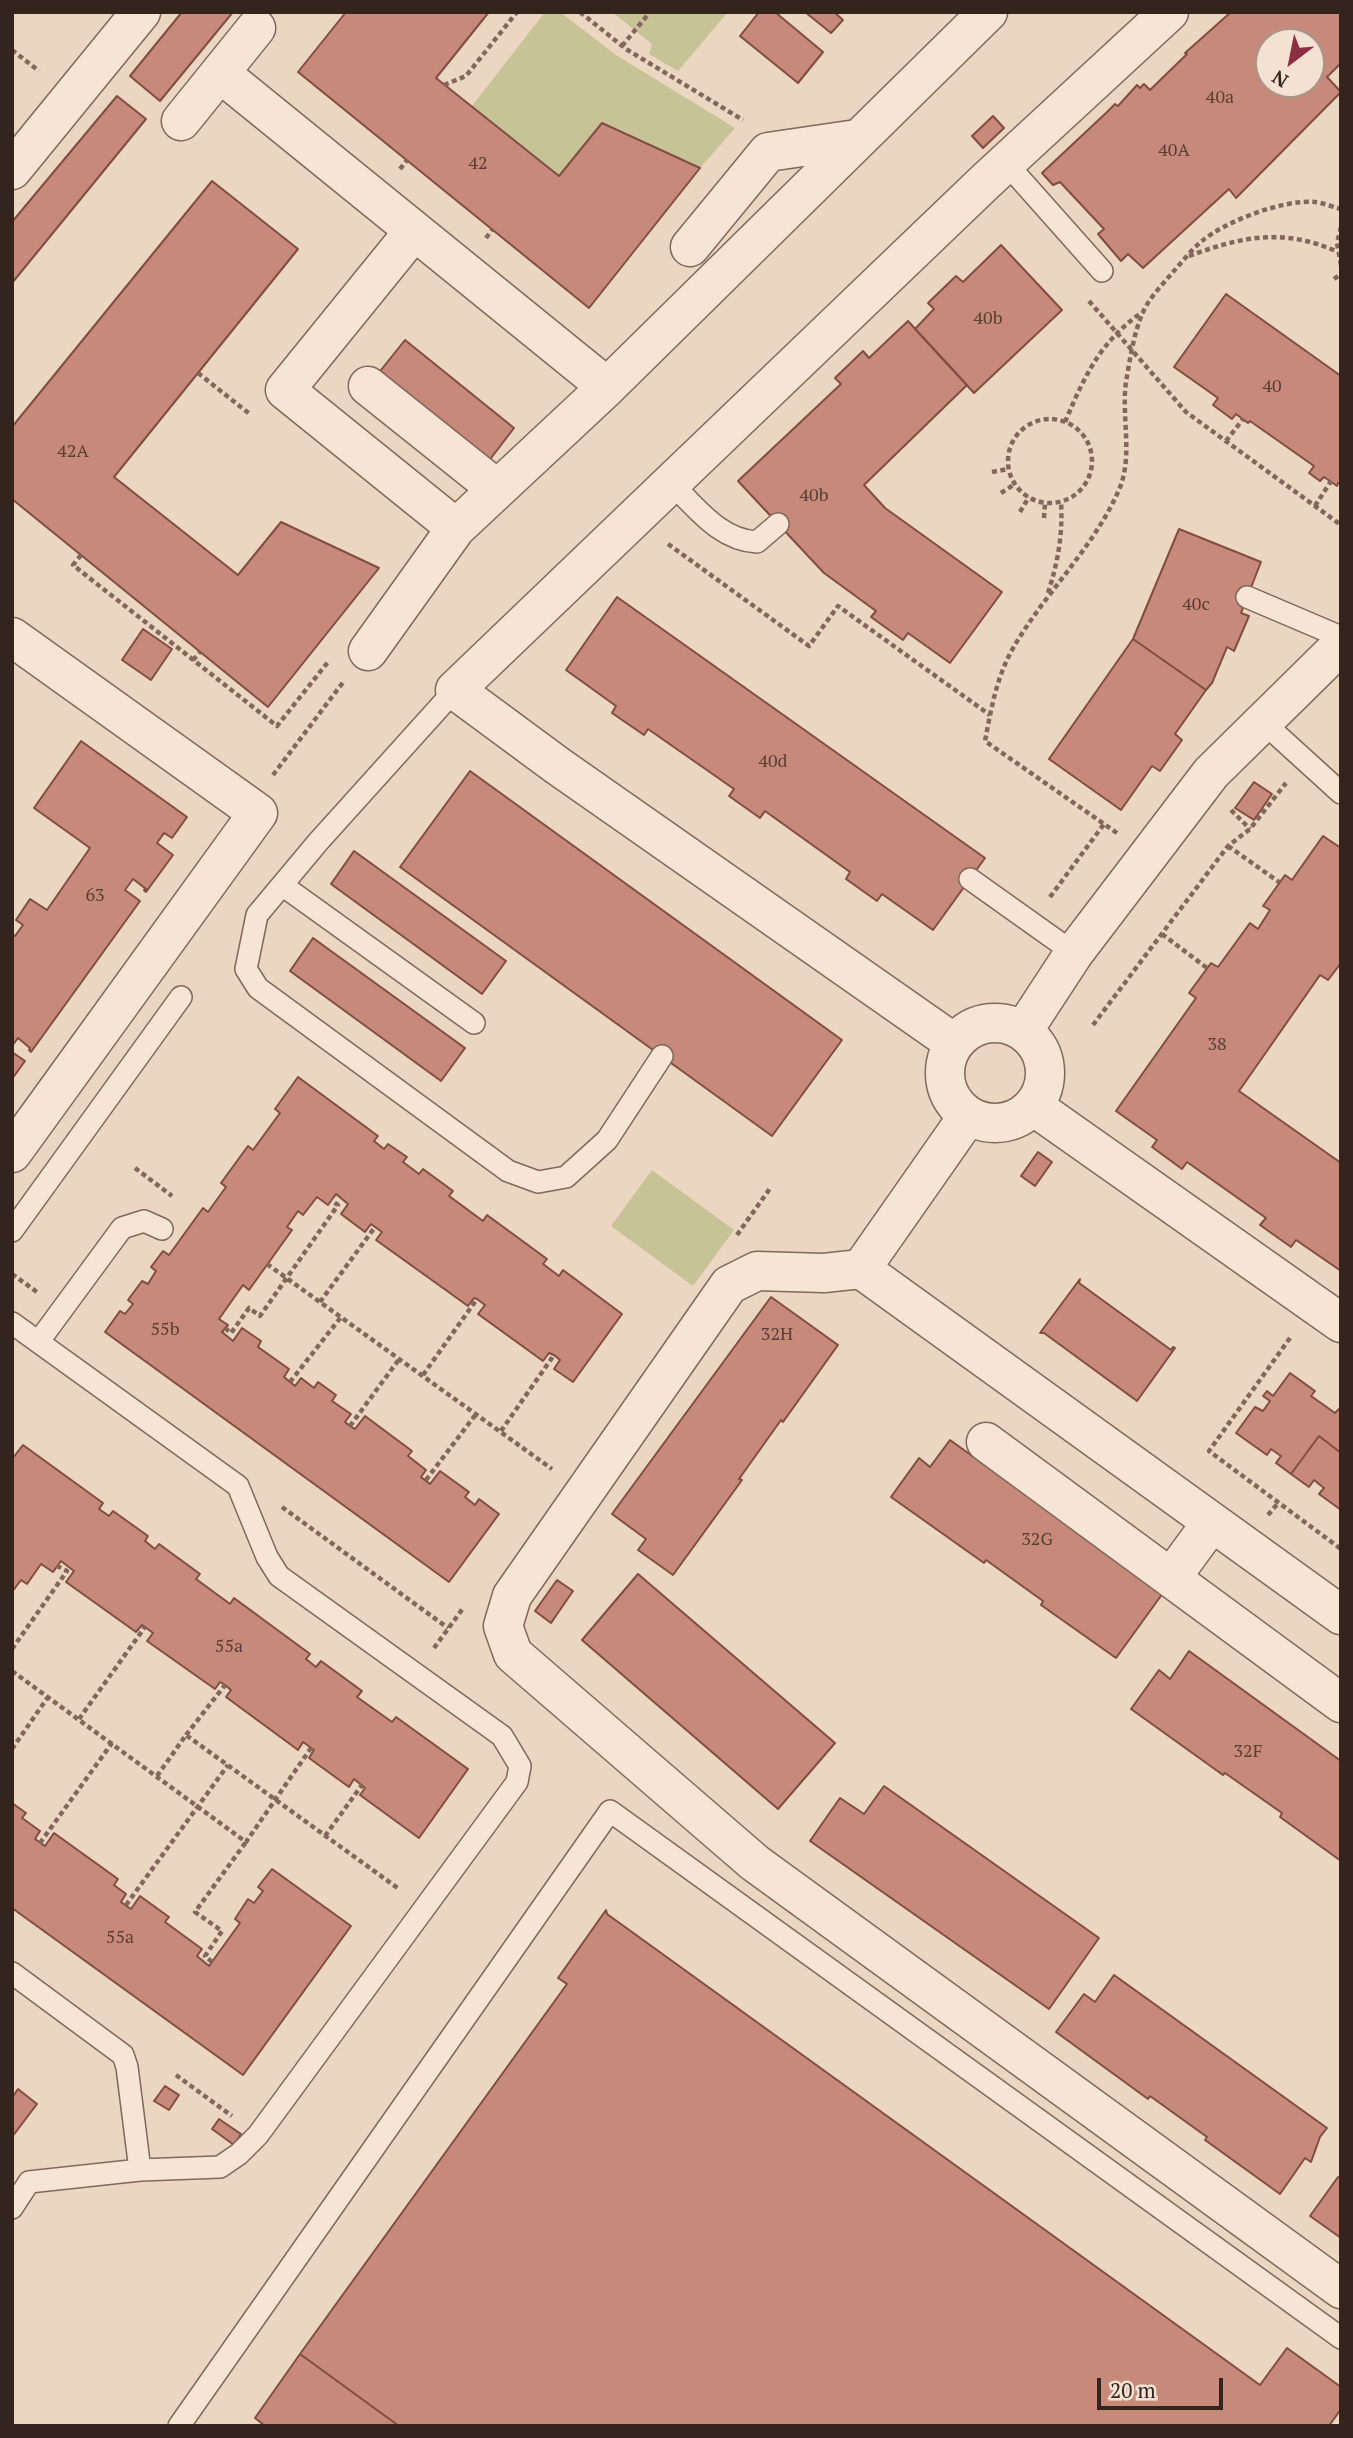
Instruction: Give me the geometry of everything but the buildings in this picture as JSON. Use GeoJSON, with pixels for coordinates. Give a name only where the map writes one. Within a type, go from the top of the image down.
{"type":"FeatureCollection","features":[{"type":"Feature","properties":{"kind":"street"},"geometry":{"type":"LineString","coordinates":[[12,170],[141,12]]}},
{"type":"Feature","properties":{"kind":"street"},"geometry":{"type":"LineString","coordinates":[[352,658],[456,528],[607,387],[988,12]]}},
{"type":"Feature","properties":{"kind":"street"},"geometry":{"type":"LineString","coordinates":[[954,1043],[558,766],[455,690],[670,482],[1169,12]]}},
{"type":"Feature","properties":{"kind":"street"},"geometry":{"type":"LineString","coordinates":[[181,121],[256,27]]}},
{"type":"Feature","properties":{"kind":"street"},"geometry":{"type":"LineString","coordinates":[[220,73],[607,387]]}},
{"type":"Feature","properties":{"kind":"street"},"geometry":{"type":"LineString","coordinates":[[690,247],[768,152],[857,139]]}},
{"type":"Feature","properties":{"kind":"street"},"geometry":{"type":"LineString","coordinates":[[414,231],[285,390],[456,528]]}},
{"type":"Feature","properties":{"kind":"street"},"geometry":{"type":"LineString","coordinates":[[368,386],[497,489]]}},
{"type":"Feature","properties":{"kind":"street"},"geometry":{"type":"LineString","coordinates":[[12,637],[258,813],[12,1153]]}},
{"type":"Feature","properties":{"kind":"street"},"geometry":{"type":"LineString","coordinates":[[1023,1031],[1064,946],[1149,855],[1211,773],[1265,723],[1341,645]]}},
{"type":"Feature","properties":{"kind":"street"},"geometry":{"type":"LineString","coordinates":[[991,1022],[1013,1026],[1023,1031],[1038,1046],[1045,1067],[1043,1088],[1033,1106],[1017,1119],[1008,1122],[987,1123],[968,1116],[953,1102],[945,1083],[945,1063],[954,1043],[970,1029],[991,1022]]}},
{"type":"Feature","properties":{"kind":"street"},"geometry":{"type":"LineString","coordinates":[[1033,1106],[1341,1323]]}},
{"type":"Feature","properties":{"kind":"street"},"geometry":{"type":"LineString","coordinates":[[861,1269],[968,1116]]}},
{"type":"Feature","properties":{"kind":"street"},"geometry":{"type":"LineString","coordinates":[[1341,1615],[861,1269],[824,1273],[757,1271],[729,1285],[512,1596],[503,1626],[513,1654],[755,1863],[1341,2289]]}},
{"type":"Feature","properties":{"kind":"street"},"geometry":{"type":"LineString","coordinates":[[986,1442],[1341,1703]]}},
{"type":"Feature","properties":{"kind":"street"},"geometry":{"type":"LineString","coordinates":[[1171,1578],[1212,1522]]}},
{"type":"Feature","properties":{"kind":"lane"},"geometry":{"type":"LineString","coordinates":[[1006,163],[1102,271]]}},
{"type":"Feature","properties":{"kind":"lane"},"geometry":{"type":"LineString","coordinates":[[670,482],[721,532],[741,541],[757,542],[778,524]]}},
{"type":"Feature","properties":{"kind":"lane"},"geometry":{"type":"LineString","coordinates":[[1247,597],[1341,637]]}},
{"type":"Feature","properties":{"kind":"lane"},"geometry":{"type":"LineString","coordinates":[[455,690],[257,915],[246,968],[258,988],[508,1171],[538,1182],[566,1177],[607,1140],[662,1056]]}},
{"type":"Feature","properties":{"kind":"lane"},"geometry":{"type":"LineString","coordinates":[[1265,723],[1341,793]]}},
{"type":"Feature","properties":{"kind":"lane"},"geometry":{"type":"LineString","coordinates":[[970,879],[1064,946]]}},
{"type":"Feature","properties":{"kind":"lane"},"geometry":{"type":"LineString","coordinates":[[282,885],[474,1023]]}},
{"type":"Feature","properties":{"kind":"lane"},"geometry":{"type":"LineString","coordinates":[[12,1231],[181,997]]}},
{"type":"Feature","properties":{"kind":"lane"},"geometry":{"type":"LineString","coordinates":[[39,1341],[122,1228],[144,1221],[162,1229]]}},
{"type":"Feature","properties":{"kind":"lane"},"geometry":{"type":"LineString","coordinates":[[12,1323],[238,1486],[267,1557],[279,1576],[502,1736],[520,1766],[517,1782],[258,2135],[239,2154],[220,2167],[140,2170],[29,2182],[12,2208]]}},
{"type":"Feature","properties":{"kind":"lane"},"geometry":{"type":"LineString","coordinates":[[179,2426],[610,1811],[1341,2338]]}},
{"type":"Feature","properties":{"kind":"lane"},"geometry":{"type":"LineString","coordinates":[[12,1973],[123,2054],[140,2170]]}},
{"type":"Feature","properties":{"kind":"path"},"geometry":{"type":"LineString","coordinates":[[444,85],[466,76],[517,12]]}},
{"type":"Feature","properties":{"kind":"path"},"geometry":{"type":"LineString","coordinates":[[580,12],[622,46],[747,122]]}},
{"type":"Feature","properties":{"kind":"path"},"geometry":{"type":"LineString","coordinates":[[622,46],[650,12]]}},
{"type":"Feature","properties":{"kind":"path"},"geometry":{"type":"LineString","coordinates":[[1065,422],[1095,359],[1116,332],[1144,310],[1159,288],[1202,241],[1226,225],[1269,209],[1315,202],[1341,209]]}},
{"type":"Feature","properties":{"kind":"path"},"geometry":{"type":"LineString","coordinates":[[1341,226],[1337,251],[1341,265]]}},
{"type":"Feature","properties":{"kind":"path"},"geometry":{"type":"LineString","coordinates":[[1187,257],[1220,245],[1273,237],[1306,241],[1337,251]]}},
{"type":"Feature","properties":{"kind":"path"},"geometry":{"type":"LineString","coordinates":[[1334,279],[1341,274]]}},
{"type":"Feature","properties":{"kind":"path"},"geometry":{"type":"LineString","coordinates":[[1080,291],[1186,412],[1341,525]]}},
{"type":"Feature","properties":{"kind":"path"},"geometry":{"type":"LineString","coordinates":[[1144,310],[1126,386],[1127,443],[1119,492],[1080,554],[1046,598],[1012,651],[996,686],[985,741],[1149,855]]}},
{"type":"Feature","properties":{"kind":"path"},"geometry":{"type":"LineString","coordinates":[[1049,418],[1065,422],[1085,438],[1092,458],[1091,468],[1082,488],[1061,501],[1045,503],[1028,497],[1015,484],[1008,469],[1009,448],[1020,430],[1049,418]]}},
{"type":"Feature","properties":{"kind":"path"},"geometry":{"type":"LineString","coordinates":[[1226,441],[1243,419]]}},
{"type":"Feature","properties":{"kind":"path"},"geometry":{"type":"LineString","coordinates":[[992,472],[1008,469]]}},
{"type":"Feature","properties":{"kind":"path"},"geometry":{"type":"LineString","coordinates":[[1315,506],[1331,481]]}},
{"type":"Feature","properties":{"kind":"path"},"geometry":{"type":"LineString","coordinates":[[1001,493],[1015,484]]}},
{"type":"Feature","properties":{"kind":"path"},"geometry":{"type":"LineString","coordinates":[[1020,512],[1028,497]]}},
{"type":"Feature","properties":{"kind":"path"},"geometry":{"type":"LineString","coordinates":[[1046,598],[1057,567],[1062,531],[1061,501]]}},
{"type":"Feature","properties":{"kind":"path"},"geometry":{"type":"LineString","coordinates":[[1044,518],[1045,503]]}},
{"type":"Feature","properties":{"kind":"path"},"geometry":{"type":"LineString","coordinates":[[633,518],[808,646],[838,606],[990,715]]}},
{"type":"Feature","properties":{"kind":"path"},"geometry":{"type":"LineString","coordinates":[[81,555],[73,565],[277,726],[352,658]]}},
{"type":"Feature","properties":{"kind":"path"},"geometry":{"type":"LineString","coordinates":[[193,660],[200,652]]}},
{"type":"Feature","properties":{"kind":"path"},"geometry":{"type":"LineString","coordinates":[[266,784],[352,658]]}},
{"type":"Feature","properties":{"kind":"path"},"geometry":{"type":"LineString","coordinates":[[1093,1025],[1228,846],[1251,829],[1289,779]]}},
{"type":"Feature","properties":{"kind":"path"},"geometry":{"type":"LineString","coordinates":[[1064,946],[1073,917],[1049,899],[1104,824]]}},
{"type":"Feature","properties":{"kind":"path"},"geometry":{"type":"LineString","coordinates":[[1228,846],[1279,882]]}},
{"type":"Feature","properties":{"kind":"path"},"geometry":{"type":"LineString","coordinates":[[1162,934],[1207,968]]}},
{"type":"Feature","properties":{"kind":"path"},"geometry":{"type":"LineString","coordinates":[[135,1168],[177,1200]]}},
{"type":"Feature","properties":{"kind":"path"},"geometry":{"type":"LineString","coordinates":[[225,1328],[231,1333],[248,1308],[260,1316],[338,1205],[331,1200]]}},
{"type":"Feature","properties":{"kind":"path"},"geometry":{"type":"LineString","coordinates":[[320,1302],[375,1227]]}},
{"type":"Feature","properties":{"kind":"path"},"geometry":{"type":"LineString","coordinates":[[267,1264],[560,1474]]}},
{"type":"Feature","properties":{"kind":"path"},"geometry":{"type":"LineString","coordinates":[[12,1274],[38,1293]]}},
{"type":"Feature","properties":{"kind":"path"},"geometry":{"type":"LineString","coordinates":[[423,1376],[477,1299]]}},
{"type":"Feature","properties":{"kind":"path"},"geometry":{"type":"LineString","coordinates":[[290,1382],[341,1317]]}},
{"type":"Feature","properties":{"kind":"path"},"geometry":{"type":"LineString","coordinates":[[1290,1337],[1209,1451],[1341,1549]]}},
{"type":"Feature","properties":{"kind":"path"},"geometry":{"type":"LineString","coordinates":[[501,1431],[554,1355]]}},
{"type":"Feature","properties":{"kind":"path"},"geometry":{"type":"LineString","coordinates":[[350,1426],[400,1359]]}},
{"type":"Feature","properties":{"kind":"path"},"geometry":{"type":"LineString","coordinates":[[426,1480],[476,1414]]}},
{"type":"Feature","properties":{"kind":"path"},"geometry":{"type":"LineString","coordinates":[[238,1486],[264,1494],[448,1628]]}},
{"type":"Feature","properties":{"kind":"path"},"geometry":{"type":"LineString","coordinates":[[12,1649],[67,1572],[57,1566]]}},
{"type":"Feature","properties":{"kind":"path"},"geometry":{"type":"LineString","coordinates":[[416,1673],[472,1597]]}},
{"type":"Feature","properties":{"kind":"path"},"geometry":{"type":"LineString","coordinates":[[79,1719],[145,1627]]}},
{"type":"Feature","properties":{"kind":"path"},"geometry":{"type":"LineString","coordinates":[[12,1671],[246,1842]]}},
{"type":"Feature","properties":{"kind":"path"},"geometry":{"type":"LineString","coordinates":[[157,1776],[225,1685]]}},
{"type":"Feature","properties":{"kind":"path"},"geometry":{"type":"LineString","coordinates":[[12,1749],[48,1697]]}},
{"type":"Feature","properties":{"kind":"path"},"geometry":{"type":"LineString","coordinates":[[186,1735],[409,1896]]}},
{"type":"Feature","properties":{"kind":"path"},"geometry":{"type":"LineString","coordinates":[[40,1843],[112,1743]]}},
{"type":"Feature","properties":{"kind":"path"},"geometry":{"type":"LineString","coordinates":[[212,1962],[205,1956],[222,1931],[195,1912],[311,1748]]}},
{"type":"Feature","properties":{"kind":"path"},"geometry":{"type":"LineString","coordinates":[[126,1905],[228,1765]]}},
{"type":"Feature","properties":{"kind":"path"},"geometry":{"type":"LineString","coordinates":[[326,1836],[362,1785]]}},
{"type":"Feature","properties":{"kind":"path"},"geometry":{"type":"LineString","coordinates":[[176,2075],[242,2123]]}},
{"type":"Feature","properties":{"kind":"shaded area"},"geometry":{"type":"Polygon","coordinates":[[[545,12],[560,12],[616,55],[735,128],[700,168],[602,123],[559,176],[472,106],[545,12]]]}},
{"type":"Feature","properties":{"kind":"shaded area"},"geometry":{"type":"Polygon","coordinates":[[[612,12],[728,12],[678,71],[649,54],[652,44],[612,12]]]}},
{"type":"Feature","properties":{"kind":"shaded area"},"geometry":{"type":"Polygon","coordinates":[[[652,1170],[734,1230],[693,1286],[611,1226],[652,1170]]]}}]}
